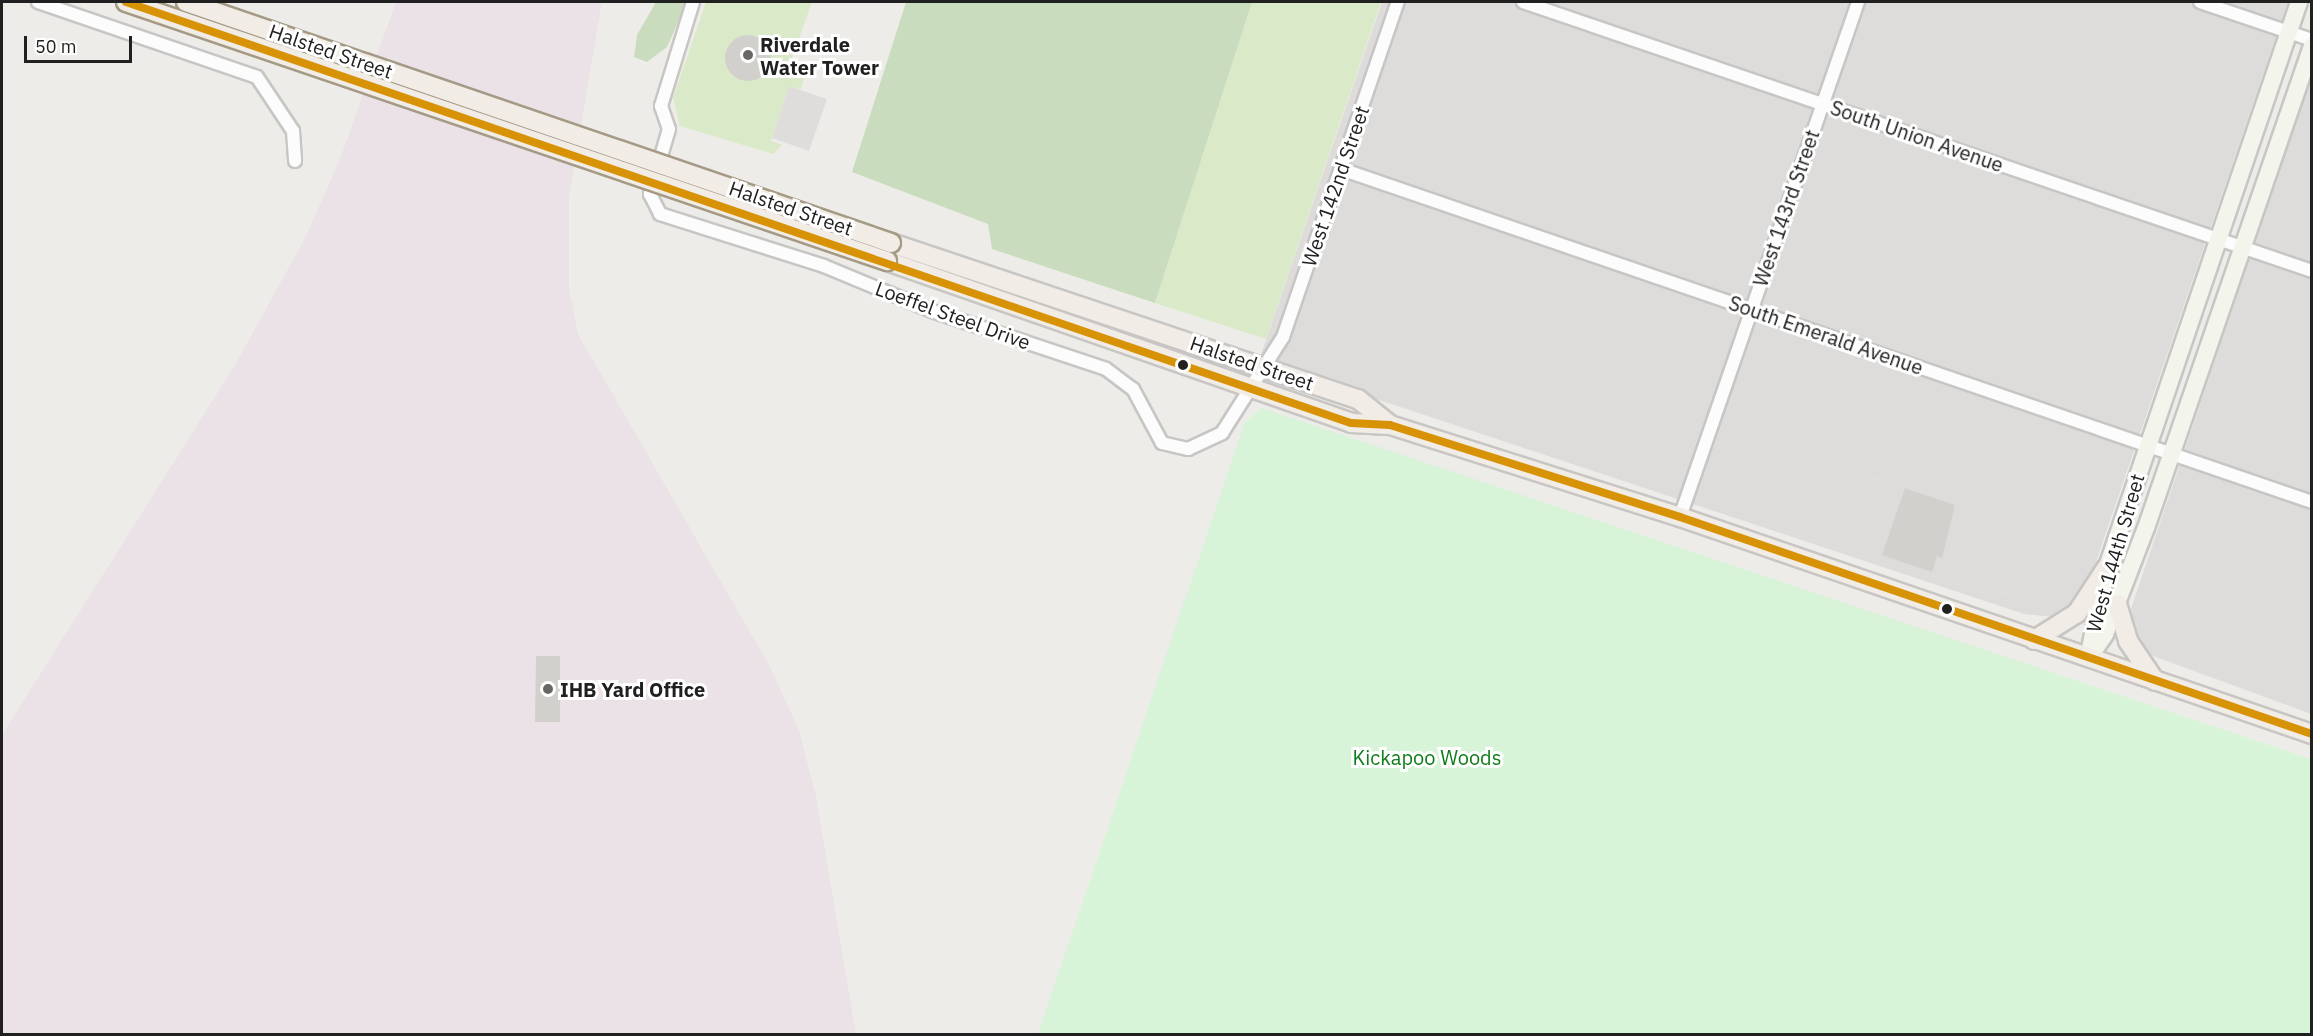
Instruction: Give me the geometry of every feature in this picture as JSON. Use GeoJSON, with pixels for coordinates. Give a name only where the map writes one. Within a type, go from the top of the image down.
{"type":"FeatureCollection","features":[{"type":"Feature","properties":{"kind":"main road","name":"Halsted Street"},"geometry":{"type":"LineString","coordinates":[[126,2],[887,261],[1351,423],[1390,424],[1680,518],[2312,734]]}},
{"type":"Feature","properties":{"kind":"main road","name":"Halsted Street"},"geometry":{"type":"LineString","coordinates":[[186,2],[891,243],[1358,399],[1390,424]]}},
{"type":"Feature","properties":{"kind":"main road"},"geometry":{"type":"LineString","coordinates":[[2034,640],[2077,613],[2107,567]]}},
{"type":"Feature","properties":{"kind":"main road"},"geometry":{"type":"LineString","coordinates":[[2116,604],[2128,641],[2155,681]]}},
{"type":"Feature","properties":{"kind":"street"},"geometry":{"type":"LineString","coordinates":[[38,2],[257,77],[293,131],[295,161]]}},
{"type":"Feature","properties":{"kind":"street","name":"Loeffel Steel Drive"},"geometry":{"type":"LineString","coordinates":[[693,2],[661,106],[669,129],[650,194],[669,220],[737,236],[932,311],[1106,369],[1133,389],[1162,443],[1188,449],[1203,446],[1222,433],[1266,368]]}},
{"type":"Feature","properties":{"kind":"street","name":"West 142nd Street"},"geometry":{"type":"LineString","coordinates":[[1266,368],[1283,337],[1398,2]]}},
{"type":"Feature","properties":{"kind":"street","name":"South Union Avenue"},"geometry":{"type":"LineString","coordinates":[[1523,2],[2312,271]]}},
{"type":"Feature","properties":{"kind":"street","name":"West 143rd Street"},"geometry":{"type":"LineString","coordinates":[[1680,518],[1858,2]]}},
{"type":"Feature","properties":{"kind":"street"},"geometry":{"type":"LineString","coordinates":[[2200,2],[2312,40]]}},
{"type":"Feature","properties":{"kind":"street","name":"West 144th Street"},"geometry":{"type":"LineString","coordinates":[[2088,658],[2107,567],[2299,2]]}},
{"type":"Feature","properties":{"kind":"street","name":"West 144th Street"},"geometry":{"type":"LineString","coordinates":[[2088,658],[2116,604],[2172,454],[2312,46]]}},
{"type":"Feature","properties":{"kind":"street","name":"South Emerald Avenue"},"geometry":{"type":"LineString","coordinates":[[1341,169],[2312,502]]}},
{"type":"Feature","properties":{"kind":"shaded area"},"geometry":{"type":"Polygon","coordinates":[[[396,2],[602,2],[569,197],[569,288],[578,334],[770,667],[799,730],[816,796],[856,1034],[2,1034],[2,735],[235,365],[305,238],[340,159],[396,2]]]}},
{"type":"Feature","properties":{"kind":"shaded area"},"geometry":{"type":"Polygon","coordinates":[[[1382,2],[2288,2],[2089,582],[2075,606],[2055,617],[2024,614],[1259,360],[1382,2]]]}},
{"type":"Feature","properties":{"kind":"shaded area"},"geometry":{"type":"Polygon","coordinates":[[[2311,75],[2311,714],[2148,654],[2133,635],[2130,612],[2311,75]]]}},
{"type":"Feature","properties":{"kind":"shaded area"},"geometry":{"type":"Polygon","coordinates":[[[789,86],[827,99],[809,151],[772,138],[789,86]]]}},
{"type":"Feature","properties":{"kind":"shaded area"},"geometry":{"type":"Polygon","coordinates":[[[1827,460],[1891,481],[1867,549],[1817,532],[1808,516],[1827,460]]]}},
{"type":"Feature","properties":{"kind":"shaded area"},"geometry":{"type":"Polygon","coordinates":[[[1963,507],[2086,548],[2068,597],[2050,600],[2045,610],[1940,575],[1963,507]]]}},
{"type":"Feature","properties":{"kind":"green space"},"geometry":{"type":"Polygon","coordinates":[[[656,2],[687,2],[667,47],[647,62],[634,57],[637,35],[656,2]]]}},
{"type":"Feature","properties":{"kind":"green space"},"geometry":{"type":"Polygon","coordinates":[[[706,2],[812,2],[787,72],[804,78],[801,89],[789,87],[771,141],[782,145],[773,154],[680,126],[673,98],[706,2]]]}},
{"type":"Feature","properties":{"kind":"green space"},"geometry":{"type":"Polygon","coordinates":[[[906,2],[1252,2],[1155,303],[992,249],[988,224],[852,172],[906,2]]]}},
{"type":"Feature","properties":{"kind":"green space"},"geometry":{"type":"Polygon","coordinates":[[[1252,2],[1381,2],[1266,339],[1155,303],[1252,2]]]}},
{"type":"Feature","properties":{"kind":"green space","name":"Kickapoo Woods"},"geometry":{"type":"Polygon","coordinates":[[[1262,408],[2311,759],[2311,1034],[1038,1034],[1245,422],[1262,408]]]}},
{"type":"Feature","properties":{"kind":"building","name":"Riverdale Water Tower"},"geometry":{"type":"Polygon","coordinates":[[[748,35],[764,42],[771,58],[764,74],[748,81],[732,74],[725,58],[732,42],[748,35]]]}},
{"type":"Feature","properties":{"kind":"building"},"geometry":{"type":"Polygon","coordinates":[[[1905,488],[1955,505],[1942,558],[1937,556],[1932,572],[1882,555],[1905,488]]]}},
{"type":"Feature","properties":{"kind":"building","name":"IHB Yard Office"},"geometry":{"type":"Polygon","coordinates":[[[536,656],[560,656],[560,722],[535,722],[536,656]]]}},
{"type":"Feature","properties":{"kind":"transit line"},"geometry":{"type":"LineString","coordinates":[[126,2],[1351,423],[1390,425],[1680,517],[2312,734]]}},
{"type":"Feature","properties":{"kind":"place","name":"Riverdale Water Tower"},"geometry":{"type":"Point","coordinates":[748,55]}},
{"type":"Feature","properties":{"kind":"place","name":"IHB Yard Office"},"geometry":{"type":"Point","coordinates":[548,689]}}]}
